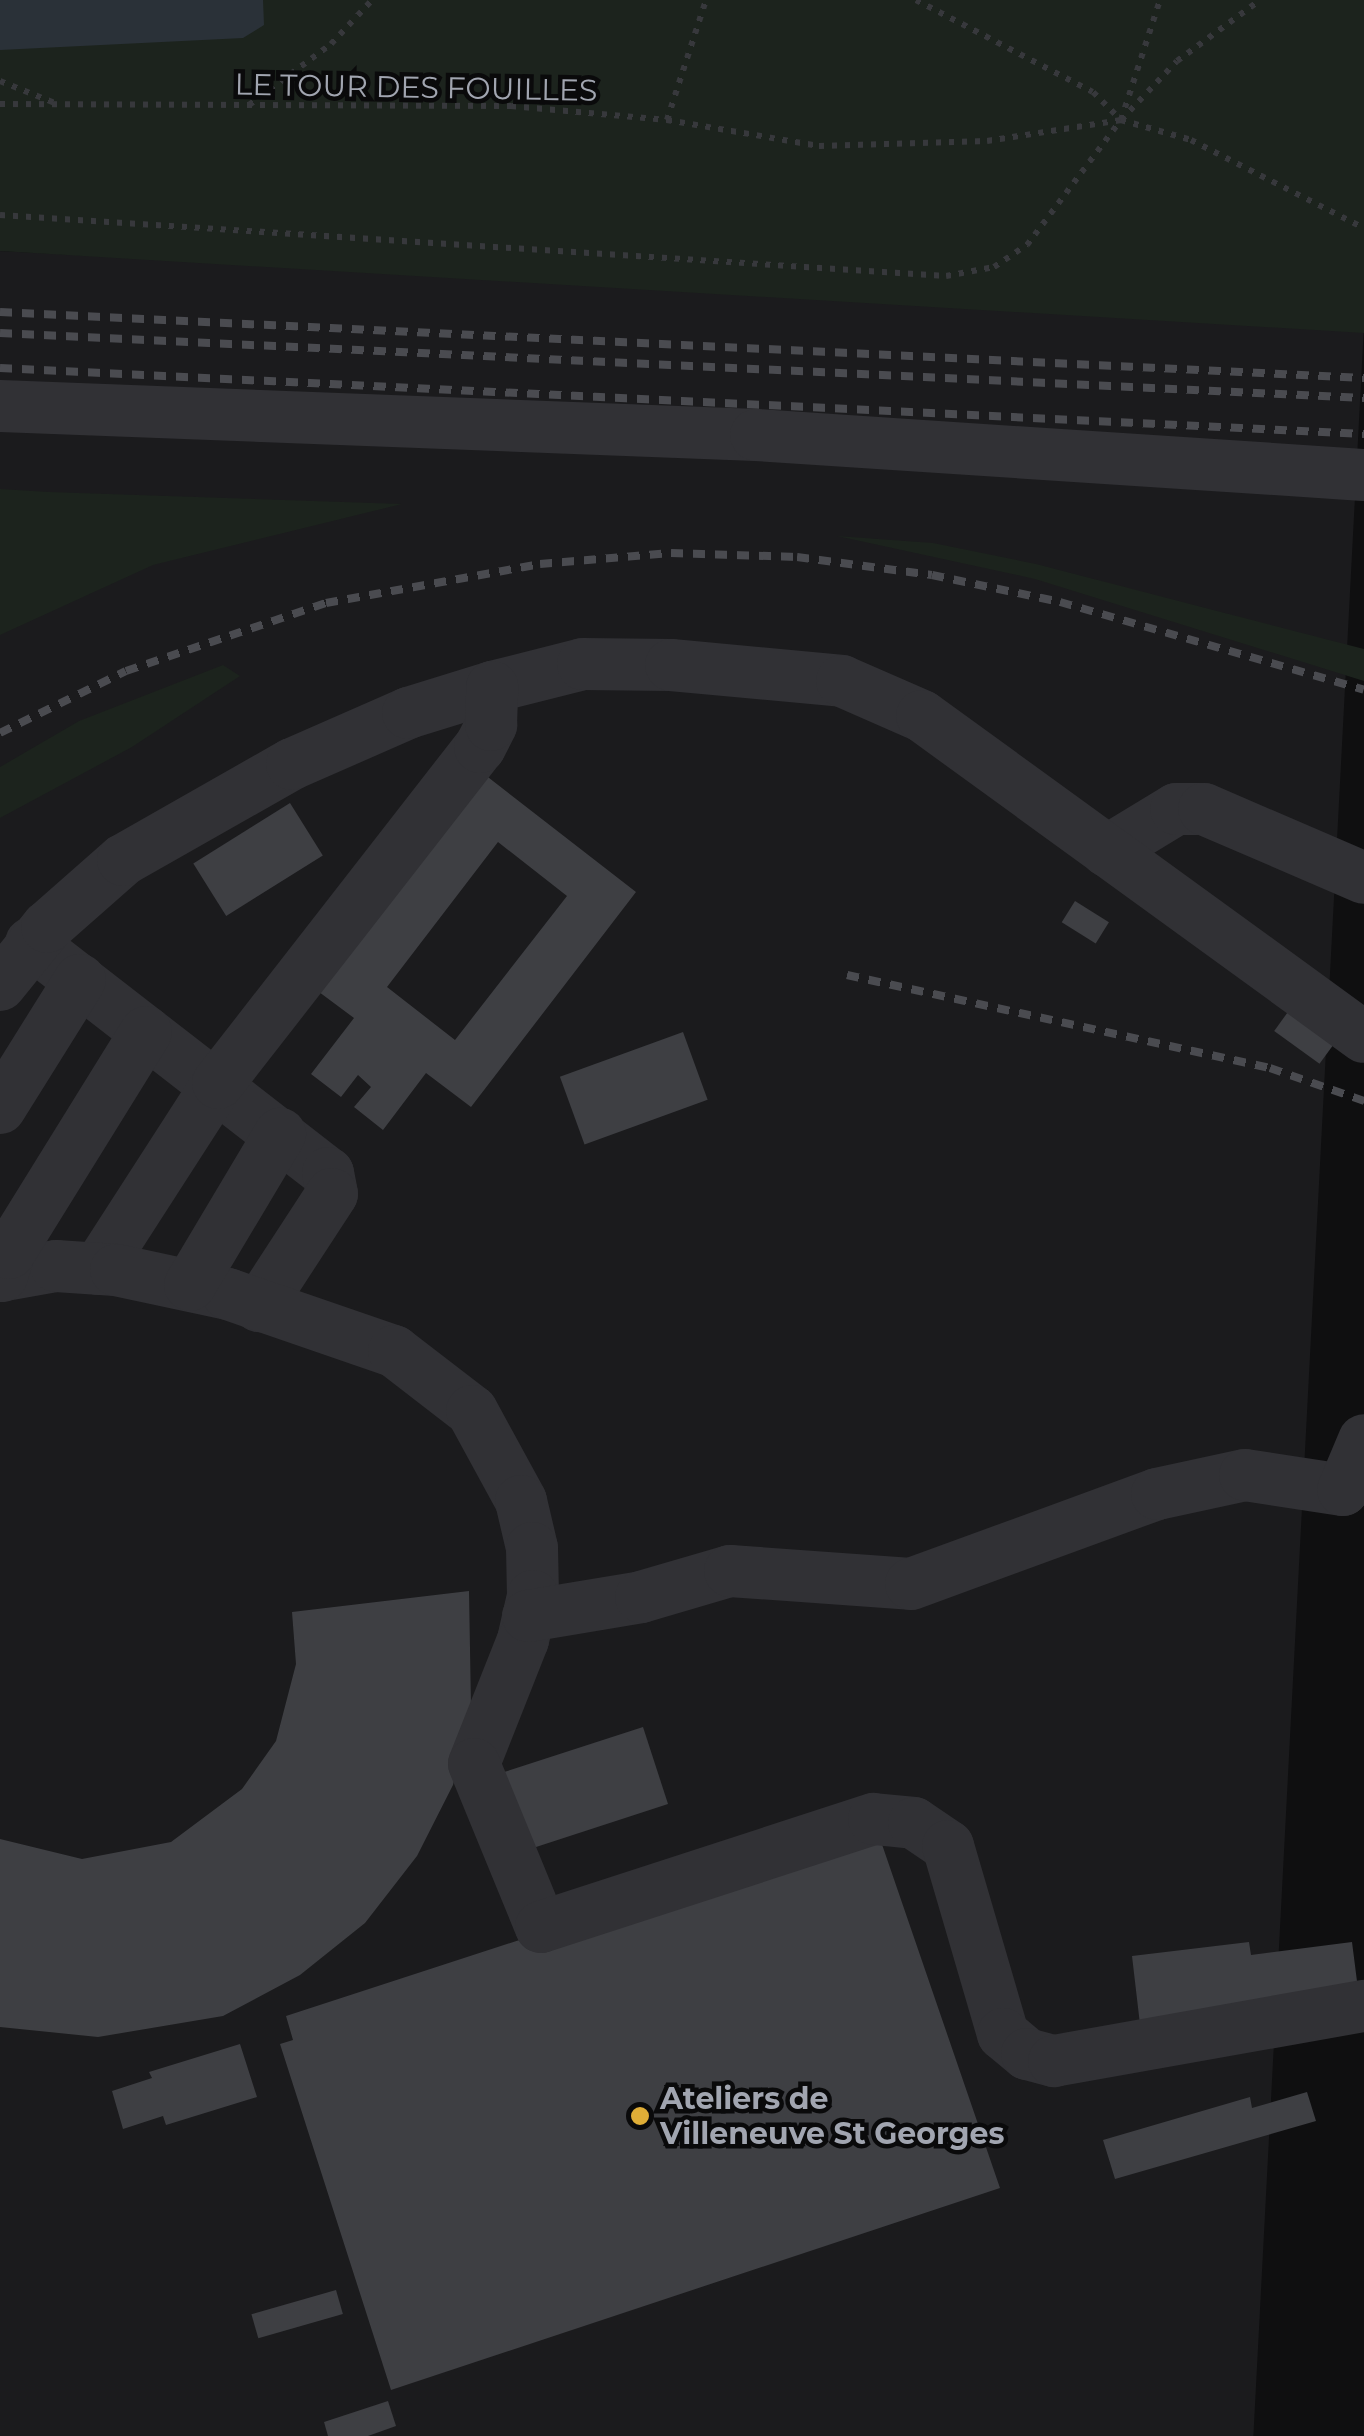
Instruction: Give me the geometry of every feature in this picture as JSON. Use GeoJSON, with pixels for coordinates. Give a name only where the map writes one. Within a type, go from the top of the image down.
{"type":"FeatureCollection","features":[{"type":"Feature","properties":{"kind":"street"},"geometry":{"type":"LineString","coordinates":[[0,406],[756,435],[1364,475]]}},
{"type":"Feature","properties":{"kind":"street"},"geometry":{"type":"LineString","coordinates":[[0,985],[31,943],[123,860],[208,808],[408,714],[583,664],[762,668],[842,681],[922,716],[1364,1038]]}},
{"type":"Feature","properties":{"kind":"street"},"geometry":{"type":"LineString","coordinates":[[98,1269],[218,1083],[480,747],[491,724],[492,687]]}},
{"type":"Feature","properties":{"kind":"street"},"geometry":{"type":"LineString","coordinates":[[1107,851],[1176,809],[1204,809],[1364,878]]}},
{"type":"Feature","properties":{"kind":"street"},"geometry":{"type":"LineString","coordinates":[[31,943],[218,1083],[328,1173],[332,1194],[259,1306]]}},
{"type":"Feature","properties":{"kind":"street"},"geometry":{"type":"LineString","coordinates":[[0,1108],[80,980]]}},
{"type":"Feature","properties":{"kind":"street"},"geometry":{"type":"LineString","coordinates":[[146,1032],[9,1252],[1,1276],[56,1266],[190,1285],[394,1350],[472,1411],[520,1501],[532,1548],[528,1616],[474,1764],[540,1927],[874,1818],[914,1823],[948,1846],[1002,2034],[1027,2054],[1054,2060],[1364,2006]]}},
{"type":"Feature","properties":{"kind":"street"},"geometry":{"type":"LineString","coordinates":[[190,1285],[280,1134]]}},
{"type":"Feature","properties":{"kind":"street"},"geometry":{"type":"LineString","coordinates":[[528,1616],[641,1597],[730,1571],[911,1584],[1157,1494],[1245,1476],[1344,1490],[1364,1440]]}},
{"type":"Feature","properties":{"kind":"path"},"geometry":{"type":"LineString","coordinates":[[249,105],[331,44],[372,0]]}},
{"type":"Feature","properties":{"kind":"path"},"geometry":{"type":"LineString","coordinates":[[667,120],[706,0]]}},
{"type":"Feature","properties":{"kind":"path"},"geometry":{"type":"LineString","coordinates":[[916,0],[1093,92],[1121,120],[1191,140],[1364,228]]}},
{"type":"Feature","properties":{"kind":"path"},"geometry":{"type":"LineString","coordinates":[[1121,120],[1160,0]]}},
{"type":"Feature","properties":{"kind":"path"},"geometry":{"type":"LineString","coordinates":[[0,215],[946,276],[994,267],[1027,245],[1121,120],[1177,61],[1260,0]]}},
{"type":"Feature","properties":{"kind":"path"},"geometry":{"type":"LineString","coordinates":[[0,82],[62,105]]}},
{"type":"Feature","properties":{"kind":"path","name":"LE TOUR DES FOUILLES"},"geometry":{"type":"LineString","coordinates":[[0,104],[511,106],[667,120],[818,146],[987,141],[1121,120]]}},
{"type":"Feature","properties":{"kind":"shaded area"},"geometry":{"type":"Polygon","coordinates":[[[0,0],[1364,0],[1364,333],[0,251],[0,0]]]}},
{"type":"Feature","properties":{"kind":"shaded area"},"geometry":{"type":"Polygon","coordinates":[[[0,0],[263,0],[264,25],[243,38],[0,50],[0,0]]]}},
{"type":"Feature","properties":{"kind":"shaded area"},"geometry":{"type":"Polygon","coordinates":[[[0,251],[1364,322],[1253,2436],[0,2436],[0,251]]]}},
{"type":"Feature","properties":{"kind":"shaded area"},"geometry":{"type":"Polygon","coordinates":[[[0,489],[402,504],[153,565],[0,635],[0,489]]]}},
{"type":"Feature","properties":{"kind":"shaded area"},"geometry":{"type":"Polygon","coordinates":[[[837,536],[933,543],[1036,564],[1364,649],[1364,681],[1035,579],[837,536]]]}},
{"type":"Feature","properties":{"kind":"shaded area"},"geometry":{"type":"Polygon","coordinates":[[[223,665],[240,676],[132,747],[0,818],[0,767],[79,721],[223,665]]]}},
{"type":"Feature","properties":{"kind":"building"},"geometry":{"type":"Polygon","coordinates":[[[484,774],[636,892],[471,1107],[426,1073],[383,1130],[354,1107],[371,1087],[358,1075],[341,1097],[311,1074],[354,1018],[315,989],[484,774]],[[498,842],[387,987],[455,1040],[567,896],[498,842]]]}},
{"type":"Feature","properties":{"kind":"building"},"geometry":{"type":"Polygon","coordinates":[[[290,803],[323,856],[226,916],[193,863],[290,803]]]}},
{"type":"Feature","properties":{"kind":"building"},"geometry":{"type":"Polygon","coordinates":[[[1075,901],[1109,922],[1096,943],[1062,922],[1075,901]]]}},
{"type":"Feature","properties":{"kind":"building"},"geometry":{"type":"Polygon","coordinates":[[[1293,1005],[1338,1038],[1319,1064],[1274,1031],[1293,1005]]]}},
{"type":"Feature","properties":{"kind":"building"},"geometry":{"type":"Polygon","coordinates":[[[683,1032],[708,1100],[585,1144],[560,1077],[683,1032]]]}},
{"type":"Feature","properties":{"kind":"building"},"geometry":{"type":"Polygon","coordinates":[[[469,1591],[471,1707],[453,1785],[417,1856],[365,1923],[300,1975],[223,2016],[98,2037],[0,2027],[0,1839],[82,1859],[171,1842],[242,1789],[276,1741],[296,1664],[292,1612],[469,1591]]]}},
{"type":"Feature","properties":{"kind":"building"},"geometry":{"type":"Polygon","coordinates":[[[643,1727],[668,1804],[529,1849],[504,1772],[643,1727]]]}},
{"type":"Feature","properties":{"kind":"building","name":"Ateliers de Villeneuve St Georges"},"geometry":{"type":"Polygon","coordinates":[[[875,1824],[1000,2188],[391,2390],[280,2044],[293,2040],[286,2016],[875,1824]]]}},
{"type":"Feature","properties":{"kind":"building"},"geometry":{"type":"Polygon","coordinates":[[[1249,1942],[1251,1955],[1352,1942],[1359,1997],[1141,2033],[1132,1956],[1249,1942]]]}},
{"type":"Feature","properties":{"kind":"building"},"geometry":{"type":"Polygon","coordinates":[[[240,2044],[257,2097],[166,2125],[163,2116],[123,2129],[112,2091],[152,2078],[149,2072],[240,2044]]]}},
{"type":"Feature","properties":{"kind":"building"},"geometry":{"type":"Polygon","coordinates":[[[1307,2092],[1316,2121],[1115,2179],[1103,2140],[1250,2097],[1252,2108],[1307,2092]]]}},
{"type":"Feature","properties":{"kind":"building"},"geometry":{"type":"Polygon","coordinates":[[[336,2290],[343,2314],[258,2338],[251,2314],[336,2290]]]}},
{"type":"Feature","properties":{"kind":"building"},"geometry":{"type":"Polygon","coordinates":[[[388,2401],[396,2426],[368,2436],[328,2436],[324,2422],[388,2401]]]}},
{"type":"Feature","properties":{"kind":"railway"},"geometry":{"type":"LineString","coordinates":[[0,312],[1364,378]]}},
{"type":"Feature","properties":{"kind":"railway"},"geometry":{"type":"LineString","coordinates":[[0,333],[1364,398]]}},
{"type":"Feature","properties":{"kind":"railway"},"geometry":{"type":"LineString","coordinates":[[0,368],[1364,434]]}},
{"type":"Feature","properties":{"kind":"railway"},"geometry":{"type":"LineString","coordinates":[[0,733],[126,671],[326,603],[540,564],[671,553],[797,557],[932,575],[1060,602],[1364,690]]}},
{"type":"Feature","properties":{"kind":"railway"},"geometry":{"type":"LineString","coordinates":[[847,975],[1270,1068],[1364,1101]]}},
{"type":"Feature","properties":{"kind":"place","name":"Ateliers de Villeneuve St Georges"},"geometry":{"type":"Point","coordinates":[640,2116]}}]}
